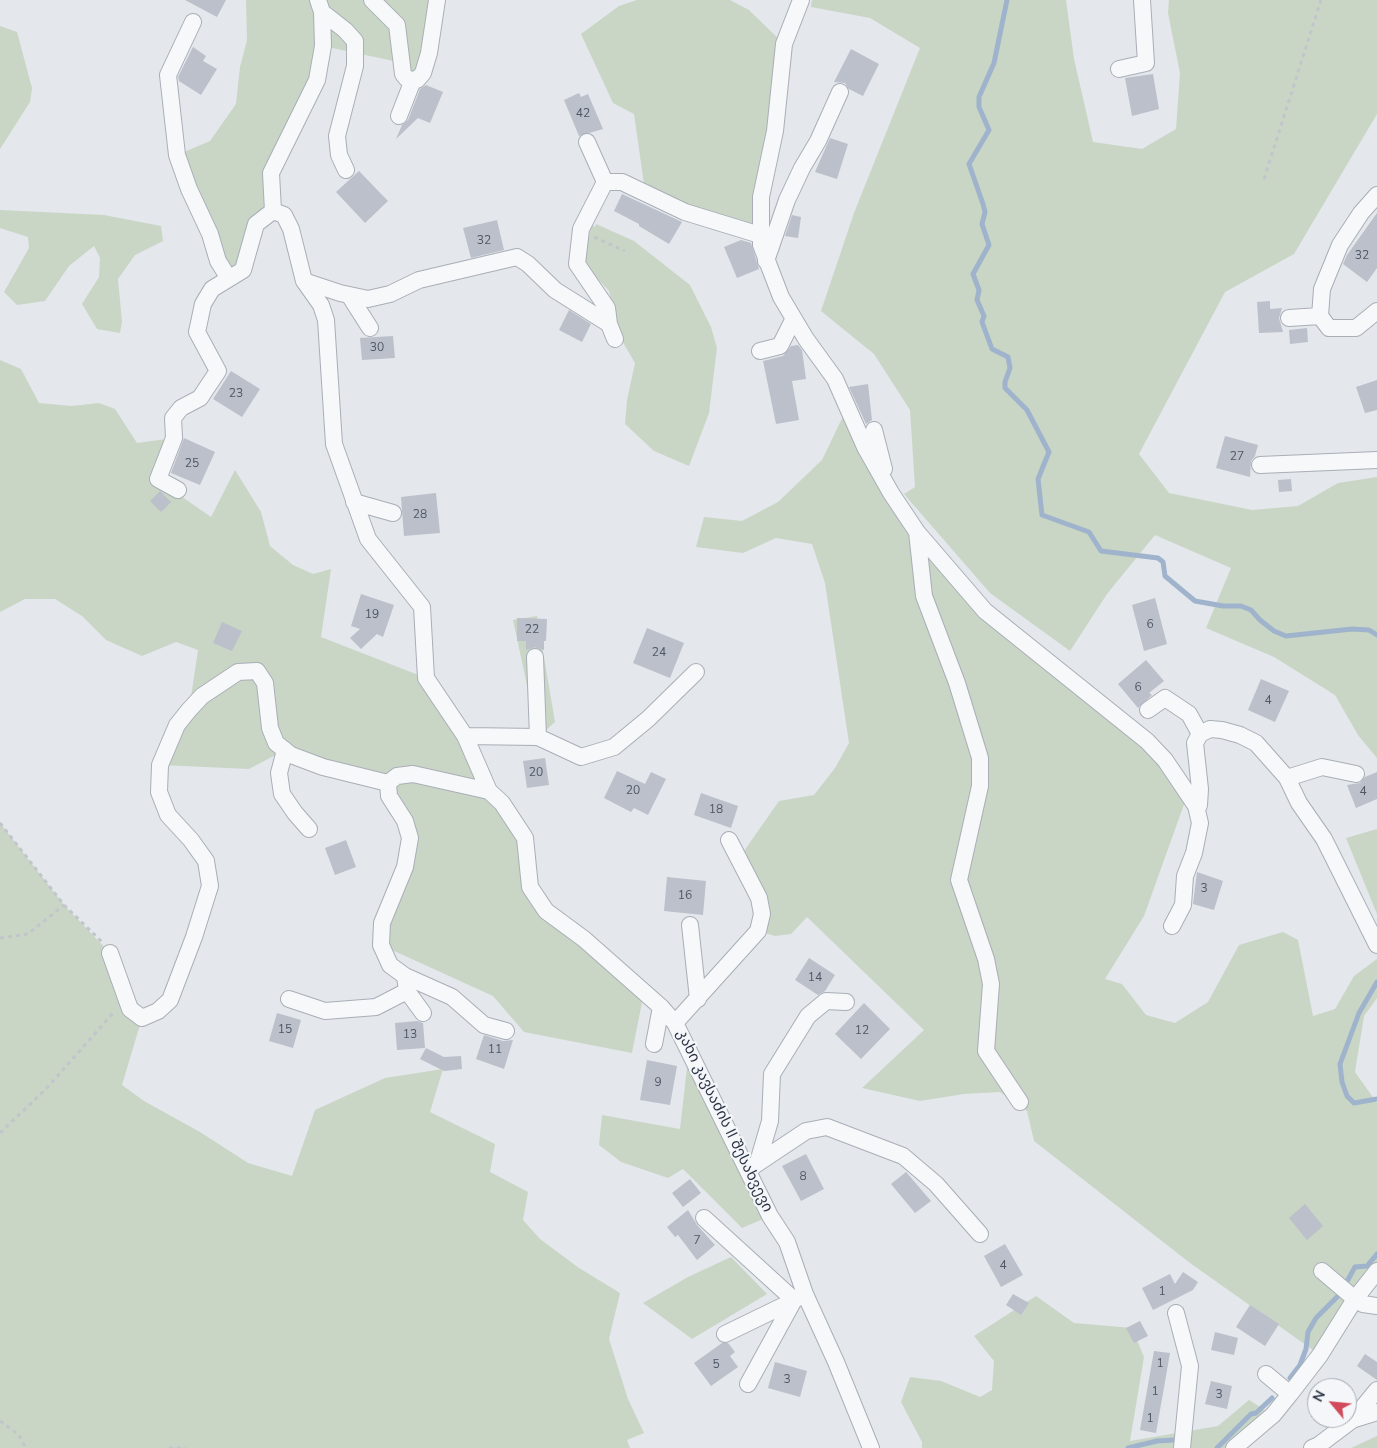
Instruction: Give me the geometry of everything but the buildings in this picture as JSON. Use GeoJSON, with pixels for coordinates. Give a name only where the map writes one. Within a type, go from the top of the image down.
{"type":"FeatureCollection","features":[{"type":"Feature","properties":{"kind":"street"},"geometry":{"type":"LineString","coordinates":[[372,0],[397,25],[403,74],[407,80],[417,80],[423,74],[429,53],[437,0]]}},
{"type":"Feature","properties":{"kind":"street"},"geometry":{"type":"LineString","coordinates":[[801,0],[784,44],[775,131],[761,197],[760,235],[766,261],[793,320],[835,379],[865,447],[891,493],[917,532],[985,611],[1148,742],[1165,760],[1196,806],[1200,823],[1194,853],[1185,876],[1183,905],[1172,926]]}},
{"type":"Feature","properties":{"kind":"street"},"geometry":{"type":"LineString","coordinates":[[1118,69],[1146,64],[1142,0]]}},
{"type":"Feature","properties":{"kind":"street"},"geometry":{"type":"LineString","coordinates":[[320,6],[355,41],[355,66],[336,136],[339,155],[346,170]]}},
{"type":"Feature","properties":{"kind":"street"},"geometry":{"type":"LineString","coordinates":[[178,490],[158,480],[174,438],[172,418],[181,408],[200,398],[218,371],[197,332],[203,304],[212,289],[228,277],[243,270],[256,224],[273,212],[271,173],[317,80],[323,46],[320,6]]}},
{"type":"Feature","properties":{"kind":"street"},"geometry":{"type":"LineString","coordinates":[[193,22],[168,75],[177,155],[189,189],[210,234],[218,262],[228,277]]}},
{"type":"Feature","properties":{"kind":"street"},"geometry":{"type":"LineString","coordinates":[[399,116],[413,80]]}},
{"type":"Feature","properties":{"kind":"street"},"geometry":{"type":"LineString","coordinates":[[766,261],[787,200],[802,168],[818,141],[840,92]]}},
{"type":"Feature","properties":{"kind":"street"},"geometry":{"type":"LineString","coordinates":[[587,142],[605,182]]}},
{"type":"Feature","properties":{"kind":"street"},"geometry":{"type":"LineString","coordinates":[[605,182],[622,182],[685,212],[760,235]]}},
{"type":"Feature","properties":{"kind":"street"},"geometry":{"type":"LineString","coordinates":[[418,280],[517,257],[543,277],[555,290],[612,332],[607,308],[577,264],[580,228],[605,182]]}},
{"type":"Feature","properties":{"kind":"street"},"geometry":{"type":"LineString","coordinates":[[1377,195],[1361,213],[1340,245],[1322,289],[1320,316],[1329,328],[1356,328],[1377,312]]}},
{"type":"Feature","properties":{"kind":"street","name":"კახი კავსაძის II შესახვევი"},"geometry":{"type":"LineString","coordinates":[[273,212],[284,214],[291,229],[304,281],[321,305],[326,320],[334,444],[354,502],[368,539],[422,607],[426,678],[466,736],[489,791],[502,804],[525,838],[530,888],[546,911],[584,939],[661,1007],[675,1023],[754,1166],[770,1216],[787,1242],[799,1297],[836,1362],[871,1448]]}},
{"type":"Feature","properties":{"kind":"street"},"geometry":{"type":"LineString","coordinates":[[304,281],[368,299],[390,294],[418,280],[453,258]]}},
{"type":"Feature","properties":{"kind":"street"},"geometry":{"type":"LineString","coordinates":[[349,295],[370,328]]}},
{"type":"Feature","properties":{"kind":"street"},"geometry":{"type":"LineString","coordinates":[[1289,318],[1320,316]]}},
{"type":"Feature","properties":{"kind":"street"},"geometry":{"type":"LineString","coordinates":[[760,351],[780,346],[793,320]]}},
{"type":"Feature","properties":{"kind":"street"},"geometry":{"type":"LineString","coordinates":[[874,430],[891,493]]}},
{"type":"Feature","properties":{"kind":"street"},"geometry":{"type":"LineString","coordinates":[[1260,466],[1377,460]]}},
{"type":"Feature","properties":{"kind":"street"},"geometry":{"type":"LineString","coordinates":[[354,502],[393,513]]}},
{"type":"Feature","properties":{"kind":"street"},"geometry":{"type":"LineString","coordinates":[[917,532],[924,596],[956,683],[980,758],[980,786],[959,880],[986,959],[991,984],[986,1051],[1020,1102]]}},
{"type":"Feature","properties":{"kind":"street"},"geometry":{"type":"LineString","coordinates":[[535,657],[538,737]]}},
{"type":"Feature","properties":{"kind":"street"},"geometry":{"type":"LineString","coordinates":[[110,953],[130,1009],[142,1018],[158,1012],[170,1000],[194,937],[210,886],[206,861],[191,840],[168,815],[159,792],[160,765],[177,725],[202,696],[238,672],[257,671],[265,683],[270,728],[276,743],[291,755],[322,767],[388,784]]}},
{"type":"Feature","properties":{"kind":"street"},"geometry":{"type":"LineString","coordinates":[[466,736],[538,737],[581,757],[614,747],[648,719],[696,672]]}},
{"type":"Feature","properties":{"kind":"street"},"geometry":{"type":"LineString","coordinates":[[1148,710],[1165,698],[1189,714],[1200,734]]}},
{"type":"Feature","properties":{"kind":"street"},"geometry":{"type":"LineString","coordinates":[[1196,806],[1199,805],[1200,789],[1195,743],[1200,734],[1210,729],[1240,735],[1256,743],[1287,778],[1299,803],[1324,839],[1377,945]]}},
{"type":"Feature","properties":{"kind":"street"},"geometry":{"type":"LineString","coordinates":[[285,750],[279,773],[282,794],[295,814],[309,829]]}},
{"type":"Feature","properties":{"kind":"street"},"geometry":{"type":"LineString","coordinates":[[1287,778],[1322,767],[1356,774]]}},
{"type":"Feature","properties":{"kind":"street"},"geometry":{"type":"LineString","coordinates":[[388,784],[397,776],[413,774],[489,791]]}},
{"type":"Feature","properties":{"kind":"street"},"geometry":{"type":"LineString","coordinates":[[388,784],[389,796],[405,822],[410,838],[405,867],[382,923],[381,945],[390,965],[406,984],[423,1013]]}},
{"type":"Feature","properties":{"kind":"street"},"geometry":{"type":"LineString","coordinates":[[675,1023],[758,931],[762,914],[759,898],[729,840]]}},
{"type":"Feature","properties":{"kind":"street"},"geometry":{"type":"LineString","coordinates":[[690,925],[698,999]]}},
{"type":"Feature","properties":{"kind":"street"},"geometry":{"type":"LineString","coordinates":[[289,999],[324,1011],[376,1008],[406,984]]}},
{"type":"Feature","properties":{"kind":"street"},"geometry":{"type":"LineString","coordinates":[[406,984],[452,996],[484,1025],[506,1031]]}},
{"type":"Feature","properties":{"kind":"street"},"geometry":{"type":"LineString","coordinates":[[754,1166],[770,1121],[772,1074],[808,1016],[826,1001],[846,1002]]}},
{"type":"Feature","properties":{"kind":"street"},"geometry":{"type":"LineString","coordinates":[[654,1044],[661,1007]]}},
{"type":"Feature","properties":{"kind":"street"},"geometry":{"type":"LineString","coordinates":[[754,1166],[806,1131],[827,1127],[903,1156],[936,1184],[980,1234]]}},
{"type":"Feature","properties":{"kind":"street"},"geometry":{"type":"LineString","coordinates":[[704,1218],[799,1297]]}},
{"type":"Feature","properties":{"kind":"street"},"geometry":{"type":"LineString","coordinates":[[1234,1448],[1273,1415],[1290,1394],[1320,1355],[1350,1294],[1377,1271]]}},
{"type":"Feature","properties":{"kind":"street"},"geometry":{"type":"LineString","coordinates":[[1327,1275],[1363,1304],[1377,1306]]}},
{"type":"Feature","properties":{"kind":"street"},"geometry":{"type":"LineString","coordinates":[[725,1334],[799,1297]]}},
{"type":"Feature","properties":{"kind":"street"},"geometry":{"type":"LineString","coordinates":[[748,1384],[799,1297]]}},
{"type":"Feature","properties":{"kind":"street"},"geometry":{"type":"LineString","coordinates":[[1176,1313],[1190,1366],[1182,1448]]}},
{"type":"Feature","properties":{"kind":"street"},"geometry":{"type":"LineString","coordinates":[[1266,1374],[1290,1394]]}},
{"type":"Feature","properties":{"kind":"street"},"geometry":{"type":"LineString","coordinates":[[1357,1414],[1377,1390]]}},
{"type":"Feature","properties":{"kind":"street"},"geometry":{"type":"LineString","coordinates":[[1357,1418],[1377,1412]]}},
{"type":"Feature","properties":{"kind":"street"},"geometry":{"type":"LineString","coordinates":[[1312,1448],[1341,1428]]}},
{"type":"Feature","properties":{"kind":"path"},"geometry":{"type":"LineString","coordinates":[[1264,178],[1321,0]]}},
{"type":"Feature","properties":{"kind":"path"},"geometry":{"type":"LineString","coordinates":[[580,228],[625,252]]}},
{"type":"Feature","properties":{"kind":"path"},"geometry":{"type":"LineString","coordinates":[[0,823],[64,905],[110,953]]}},
{"type":"Feature","properties":{"kind":"path"},"geometry":{"type":"LineString","coordinates":[[0,938],[28,934],[64,905]]}},
{"type":"Feature","properties":{"kind":"path"},"geometry":{"type":"LineString","coordinates":[[0,1133],[46,1089],[113,1016],[123,986]]}},
{"type":"Feature","properties":{"kind":"path"},"geometry":{"type":"LineString","coordinates":[[0,1421],[18,1434],[26,1448]]}},
{"type":"Feature","properties":{"kind":"path"},"geometry":{"type":"LineString","coordinates":[[169,1448],[186,1448]]}},
{"type":"Feature","properties":{"kind":"green space"},"geometry":{"type":"Polygon","coordinates":[[[246,0],[437,0],[417,80],[403,63],[323,46],[271,173],[273,211],[228,277],[177,155],[210,141],[236,104],[240,67],[247,40],[246,0]]]}},
{"type":"Feature","properties":{"kind":"green space"},"geometry":{"type":"Polygon","coordinates":[[[637,0],[730,0],[749,10],[784,44],[760,235],[645,191],[634,114],[613,103],[581,34],[619,6],[637,0]]]}},
{"type":"Feature","properties":{"kind":"green space"},"geometry":{"type":"Polygon","coordinates":[[[812,0],[1066,0],[1074,59],[1093,142],[1142,149],[1176,129],[1180,73],[1168,13],[1169,0],[1377,0],[1377,114],[1294,254],[1225,292],[1139,454],[1169,493],[1252,510],[1298,506],[1338,483],[1377,477],[1377,758],[1358,735],[1335,695],[1274,657],[1206,628],[1231,568],[1155,535],[1107,594],[1070,651],[990,593],[904,494],[915,487],[910,410],[874,354],[821,311],[854,213],[920,48],[870,18],[811,7],[812,0]]]}},
{"type":"Feature","properties":{"kind":"green space"},"geometry":{"type":"Polygon","coordinates":[[[0,26],[17,32],[32,88],[30,102],[0,149],[0,26]]]}},
{"type":"Feature","properties":{"kind":"green space"},"geometry":{"type":"Polygon","coordinates":[[[0,210],[104,215],[161,226],[163,241],[135,255],[118,279],[122,322],[120,333],[97,329],[82,304],[99,277],[100,258],[94,246],[69,266],[45,301],[17,305],[4,292],[29,248],[28,237],[0,228],[0,210]]]}},
{"type":"Feature","properties":{"kind":"green space"},"geometry":{"type":"Polygon","coordinates":[[[596,224],[634,241],[690,285],[711,327],[717,348],[709,413],[689,466],[654,451],[625,424],[627,400],[635,363],[621,339],[609,291],[582,262],[592,225],[595,227],[596,224]]]}},
{"type":"Feature","properties":{"kind":"green space"},"geometry":{"type":"Polygon","coordinates":[[[0,360],[21,369],[39,403],[72,406],[99,403],[115,409],[137,443],[174,438],[158,480],[211,517],[235,470],[261,512],[270,546],[293,565],[313,574],[331,569],[321,637],[426,678],[525,838],[530,887],[644,992],[632,1053],[524,1032],[493,996],[381,945],[410,838],[388,783],[285,750],[249,769],[160,765],[189,710],[198,650],[176,642],[142,656],[106,640],[82,616],[55,599],[25,599],[0,612],[0,360]]]}},
{"type":"Feature","properties":{"kind":"green space"},"geometry":{"type":"Polygon","coordinates":[[[847,408],[878,472],[985,611],[1116,715],[1187,796],[1144,916],[1105,979],[1122,984],[1146,1015],[1175,1023],[1208,1002],[1239,945],[1283,932],[1298,940],[1313,1016],[1335,1009],[1354,976],[1377,959],[1377,998],[1364,1016],[1355,1072],[1377,1103],[1377,1271],[1320,1355],[1190,1263],[1034,1141],[1027,1111],[1000,1092],[964,1094],[920,1101],[862,1088],[924,1030],[807,917],[791,934],[775,936],[758,931],[759,898],[744,851],[779,801],[814,795],[835,768],[849,743],[825,583],[812,544],[776,538],[743,553],[696,547],[704,517],[742,521],[778,502],[822,460],[847,408]]]}},
{"type":"Feature","properties":{"kind":"green space"},"geometry":{"type":"Polygon","coordinates":[[[537,616],[555,722],[538,737],[513,620],[537,616]]]}},
{"type":"Feature","properties":{"kind":"green space"},"geometry":{"type":"Polygon","coordinates":[[[0,823],[64,905],[110,953],[142,1018],[122,1085],[144,1101],[200,1132],[248,1163],[292,1176],[315,1110],[385,1078],[443,1069],[430,1112],[495,1144],[490,1172],[528,1192],[523,1220],[540,1239],[579,1268],[620,1293],[609,1339],[628,1399],[644,1433],[627,1440],[630,1448],[0,1448],[0,823]]]}},
{"type":"Feature","properties":{"kind":"green space"},"geometry":{"type":"Polygon","coordinates":[[[1377,829],[1377,914],[1346,838],[1377,829]]]}},
{"type":"Feature","properties":{"kind":"green space"},"geometry":{"type":"Polygon","coordinates":[[[689,1050],[770,1216],[742,1228],[683,1169],[668,1178],[621,1162],[599,1145],[602,1115],[680,1129],[689,1050]]]}},
{"type":"Feature","properties":{"kind":"green space"},"geometry":{"type":"Polygon","coordinates":[[[731,1257],[767,1294],[692,1339],[643,1303],[688,1277],[731,1257]]]}},
{"type":"Feature","properties":{"kind":"green space"},"geometry":{"type":"Polygon","coordinates":[[[1036,1296],[1074,1323],[1132,1328],[1144,1357],[1130,1441],[1218,1426],[1249,1400],[1273,1415],[1234,1448],[922,1448],[922,1442],[901,1402],[910,1377],[941,1381],[980,1397],[992,1390],[994,1361],[974,1336],[1036,1296]]]}},
{"type":"Feature","properties":{"kind":"green space"},"geometry":{"type":"Polygon","coordinates":[[[1377,1436],[1377,1448],[1351,1448],[1377,1436]]]}},
{"type":"Feature","properties":{"kind":"waterway"},"geometry":{"type":"LineString","coordinates":[[1007,0],[994,63],[979,97],[979,107],[989,130],[969,164],[985,212],[982,224],[989,245],[973,274],[979,290],[977,300],[984,316],[982,322],[992,349],[1008,357],[1010,368],[1005,388],[1027,410],[1049,452],[1038,479],[1042,515],[1089,532],[1101,551],[1158,558],[1163,562],[1165,576],[1195,601],[1223,606],[1241,606],[1251,610],[1274,631],[1286,636],[1352,629],[1369,630],[1377,635]]}},
{"type":"Feature","properties":{"kind":"waterway"},"geometry":{"type":"LineString","coordinates":[[1377,982],[1359,1013],[1340,1064],[1342,1082],[1347,1096],[1354,1103],[1377,1099]]}},
{"type":"Feature","properties":{"kind":"waterway"},"geometry":{"type":"LineString","coordinates":[[1290,1378],[1300,1365],[1306,1349],[1308,1332],[1316,1318],[1340,1294],[1355,1267],[1367,1266],[1377,1254]]}},
{"type":"Feature","properties":{"kind":"waterway"},"geometry":{"type":"LineString","coordinates":[[1217,1448],[1251,1414],[1256,1413],[1272,1398]]}},
{"type":"Feature","properties":{"kind":"waterway"},"geometry":{"type":"LineString","coordinates":[[1128,1448],[1157,1441],[1174,1440]]}}]}
